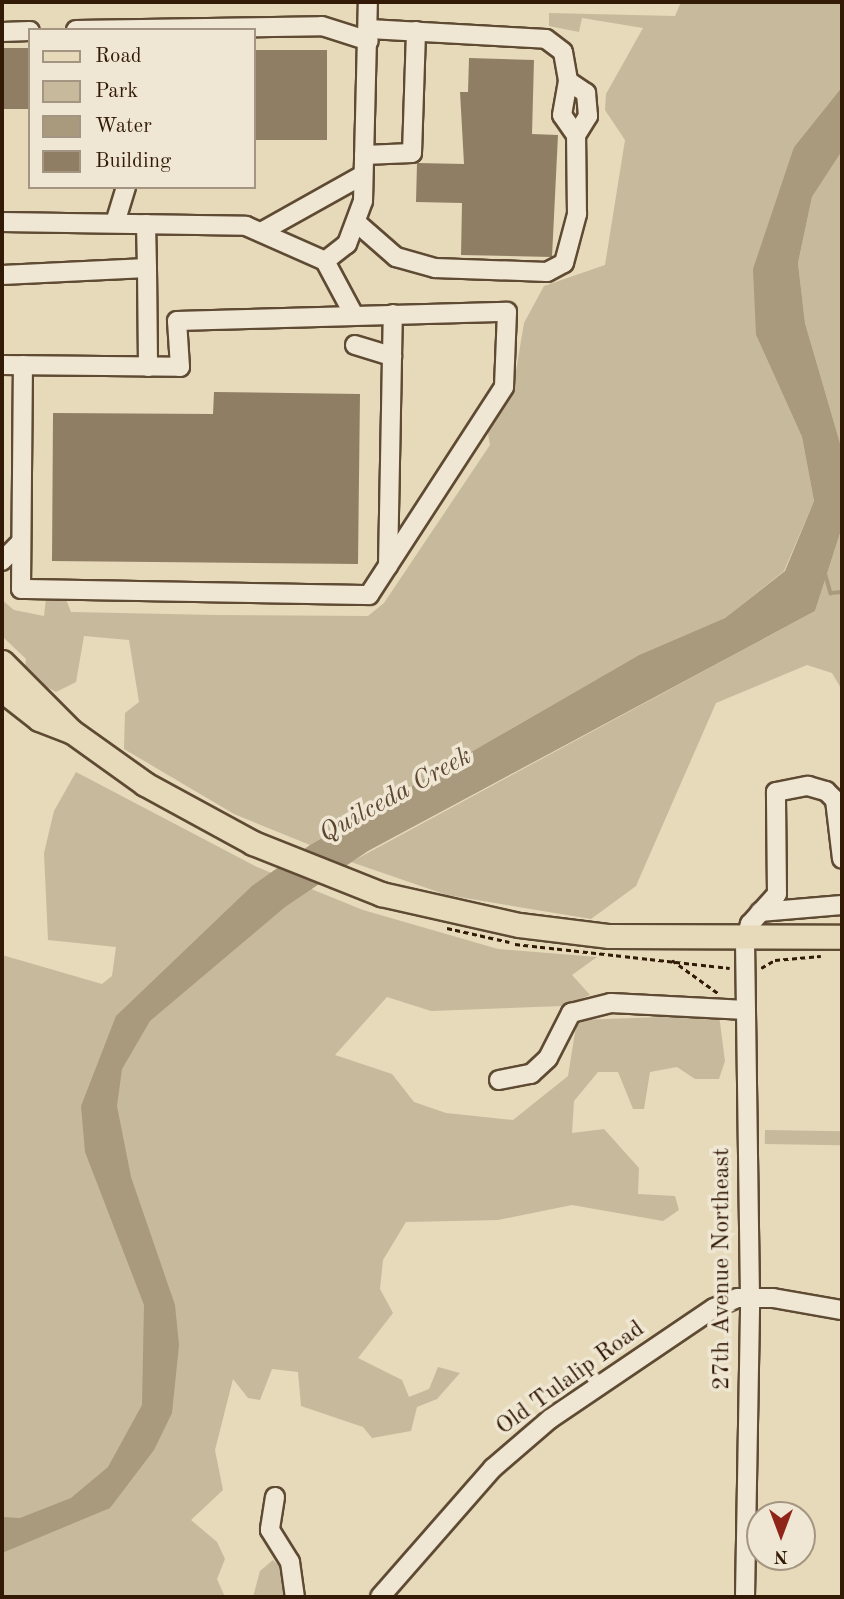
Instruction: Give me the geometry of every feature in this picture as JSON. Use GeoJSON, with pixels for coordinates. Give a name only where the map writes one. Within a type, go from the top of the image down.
{"type":"FeatureCollection","features":[{"type":"Feature","properties":{"kind":"main road"},"geometry":{"type":"LineString","coordinates":[[2,662],[71,731],[99,751],[190,811],[319,873],[458,913],[609,936],[745,941],[842,937]]}},
{"type":"Feature","properties":{"kind":"main road"},"geometry":{"type":"LineString","coordinates":[[2,690],[39,719],[71,731]]}},
{"type":"Feature","properties":{"kind":"street"},"geometry":{"type":"LineString","coordinates":[[325,261],[347,244],[357,223],[364,155],[368,2]]}},
{"type":"Feature","properties":{"kind":"street"},"geometry":{"type":"LineString","coordinates":[[203,28],[322,26],[369,35],[416,31],[546,39],[563,52],[569,81],[562,115],[576,135]]}},
{"type":"Feature","properties":{"kind":"street"},"geometry":{"type":"LineString","coordinates":[[2,32],[28,31]]}},
{"type":"Feature","properties":{"kind":"street"},"geometry":{"type":"LineString","coordinates":[[364,155],[412,153],[416,31]]}},
{"type":"Feature","properties":{"kind":"street"},"geometry":{"type":"LineString","coordinates":[[357,223],[396,257],[435,268],[547,272],[564,263],[577,214],[576,135],[588,116],[586,93],[569,81]]}},
{"type":"Feature","properties":{"kind":"street"},"geometry":{"type":"LineString","coordinates":[[261,232],[363,175]]}},
{"type":"Feature","properties":{"kind":"street"},"geometry":{"type":"LineString","coordinates":[[115,223],[125,189]]}},
{"type":"Feature","properties":{"kind":"street"},"geometry":{"type":"LineString","coordinates":[[8,224],[115,223],[261,232],[325,261],[354,315]]}},
{"type":"Feature","properties":{"kind":"street"},"geometry":{"type":"LineString","coordinates":[[146,224],[148,367]]}},
{"type":"Feature","properties":{"kind":"street"},"geometry":{"type":"LineString","coordinates":[[2,275],[147,268]]}},
{"type":"Feature","properties":{"kind":"street"},"geometry":{"type":"LineString","coordinates":[[2,365],[23,365],[148,367],[180,367],[177,321],[507,312],[504,387],[369,595],[21,589],[23,365]]}},
{"type":"Feature","properties":{"kind":"street"},"geometry":{"type":"LineString","coordinates":[[388,566],[393,314]]}},
{"type":"Feature","properties":{"kind":"street"},"geometry":{"type":"LineString","coordinates":[[355,345],[392,356]]}},
{"type":"Feature","properties":{"kind":"street"},"geometry":{"type":"LineString","coordinates":[[2,561],[21,542]]}},
{"type":"Feature","properties":{"kind":"street"},"geometry":{"type":"LineString","coordinates":[[745,941],[760,912],[777,894],[780,876],[776,792],[808,786],[826,791],[835,800],[842,859]]}},
{"type":"Feature","properties":{"kind":"street"},"geometry":{"type":"LineString","coordinates":[[760,912],[842,905]]}},
{"type":"Feature","properties":{"kind":"street","name":"27th Avenue Northeast"},"geometry":{"type":"LineString","coordinates":[[745,941],[750,1298],[745,1597]]}},
{"type":"Feature","properties":{"kind":"street"},"geometry":{"type":"LineString","coordinates":[[499,1080],[531,1074],[548,1058],[571,1013],[611,1003],[746,1010]]}},
{"type":"Feature","properties":{"kind":"street","name":"Old Tulalip Road"},"geometry":{"type":"LineString","coordinates":[[380,1597],[493,1468],[550,1419],[714,1308],[750,1298],[842,1310]]}},
{"type":"Feature","properties":{"kind":"street"},"geometry":{"type":"LineString","coordinates":[[275,1497],[270,1530],[290,1562],[295,1597]]}},
{"type":"Feature","properties":{"kind":"path"},"geometry":{"type":"LineString","coordinates":[[670,958],[717,991],[723,1009]]}},
{"type":"Feature","properties":{"kind":"green space"},"geometry":{"type":"Polygon","coordinates":[[[681,2],[842,2],[842,87],[794,147],[756,335],[802,437],[814,501],[784,571],[725,618],[639,655],[310,845],[234,814],[124,749],[125,713],[139,702],[129,640],[84,636],[76,682],[56,692],[24,675],[26,659],[2,636],[2,600],[14,610],[44,616],[46,598],[65,597],[71,612],[217,615],[368,616],[384,603],[490,445],[488,433],[513,389],[524,323],[544,286],[605,265],[625,140],[605,110],[606,94],[643,28],[582,18],[579,32],[549,26],[549,13],[675,16],[681,2]]]}},
{"type":"Feature","properties":{"kind":"green space"},"geometry":{"type":"Polygon","coordinates":[[[842,151],[842,450],[805,323],[798,263],[812,197],[842,151]]]}},
{"type":"Feature","properties":{"kind":"green space"},"geometry":{"type":"Polygon","coordinates":[[[842,527],[842,690],[832,673],[807,665],[716,703],[636,886],[591,919],[447,895],[351,862],[815,611],[842,527]]]}},
{"type":"Feature","properties":{"kind":"green space"},"geometry":{"type":"Polygon","coordinates":[[[76,772],[257,867],[363,910],[498,949],[597,957],[572,975],[590,995],[563,1006],[431,1011],[387,997],[335,1055],[392,1074],[414,1102],[446,1113],[513,1120],[568,1076],[577,1020],[719,1015],[725,1061],[719,1079],[695,1079],[677,1067],[650,1072],[644,1109],[633,1109],[618,1072],[598,1072],[574,1101],[572,1133],[604,1129],[639,1168],[638,1194],[675,1196],[679,1210],[663,1221],[572,1205],[498,1220],[406,1222],[383,1260],[380,1289],[393,1313],[358,1358],[402,1380],[409,1397],[429,1389],[438,1367],[460,1373],[437,1399],[417,1407],[411,1431],[372,1438],[363,1427],[301,1406],[298,1372],[272,1369],[260,1400],[248,1398],[233,1379],[215,1450],[223,1490],[191,1520],[217,1542],[225,1559],[217,1579],[225,1597],[2,1597],[2,955],[102,984],[112,976],[116,947],[48,940],[44,853],[54,811],[76,772]]]}},
{"type":"Feature","properties":{"kind":"green space"},"geometry":{"type":"Polygon","coordinates":[[[765,1130],[842,1131],[842,1145],[765,1144],[765,1130]]]}},
{"type":"Feature","properties":{"kind":"green space"},"geometry":{"type":"Polygon","coordinates":[[[273,1560],[289,1576],[289,1597],[253,1597],[260,1571],[273,1560]]]}},
{"type":"Feature","properties":{"kind":"water","name":"Quilceda Creek"},"geometry":{"type":"Polygon","coordinates":[[[842,87],[842,151],[812,197],[798,263],[805,323],[842,450],[842,527],[815,611],[368,851],[285,907],[150,1021],[122,1069],[117,1106],[131,1177],[175,1305],[179,1345],[172,1413],[154,1450],[110,1508],[2,1553],[2,1517],[20,1518],[71,1498],[108,1467],[142,1405],[144,1305],[85,1152],[81,1106],[116,1016],[252,886],[310,845],[639,655],[725,618],[785,571],[814,501],[802,437],[756,335],[753,269],[794,147],[842,87]]]}},
{"type":"Feature","properties":{"kind":"building"},"geometry":{"type":"Polygon","coordinates":[[[2,48],[28,48],[28,109],[2,109],[2,48]]]}},
{"type":"Feature","properties":{"kind":"building"},"geometry":{"type":"Polygon","coordinates":[[[256,50],[327,50],[327,140],[256,140],[256,50]]]}},
{"type":"Feature","properties":{"kind":"building"},"geometry":{"type":"Polygon","coordinates":[[[469,58],[534,60],[532,134],[558,135],[552,257],[461,255],[462,203],[416,202],[417,163],[464,164],[460,92],[468,92],[469,58]]]}},
{"type":"Feature","properties":{"kind":"building"},"geometry":{"type":"Polygon","coordinates":[[[214,392],[360,394],[358,564],[52,561],[53,413],[213,414],[214,392]]]}},
{"type":"Feature","properties":{"kind":"waterway"},"geometry":{"type":"LineString","coordinates":[[826,576],[831,593],[842,592]]}}]}
